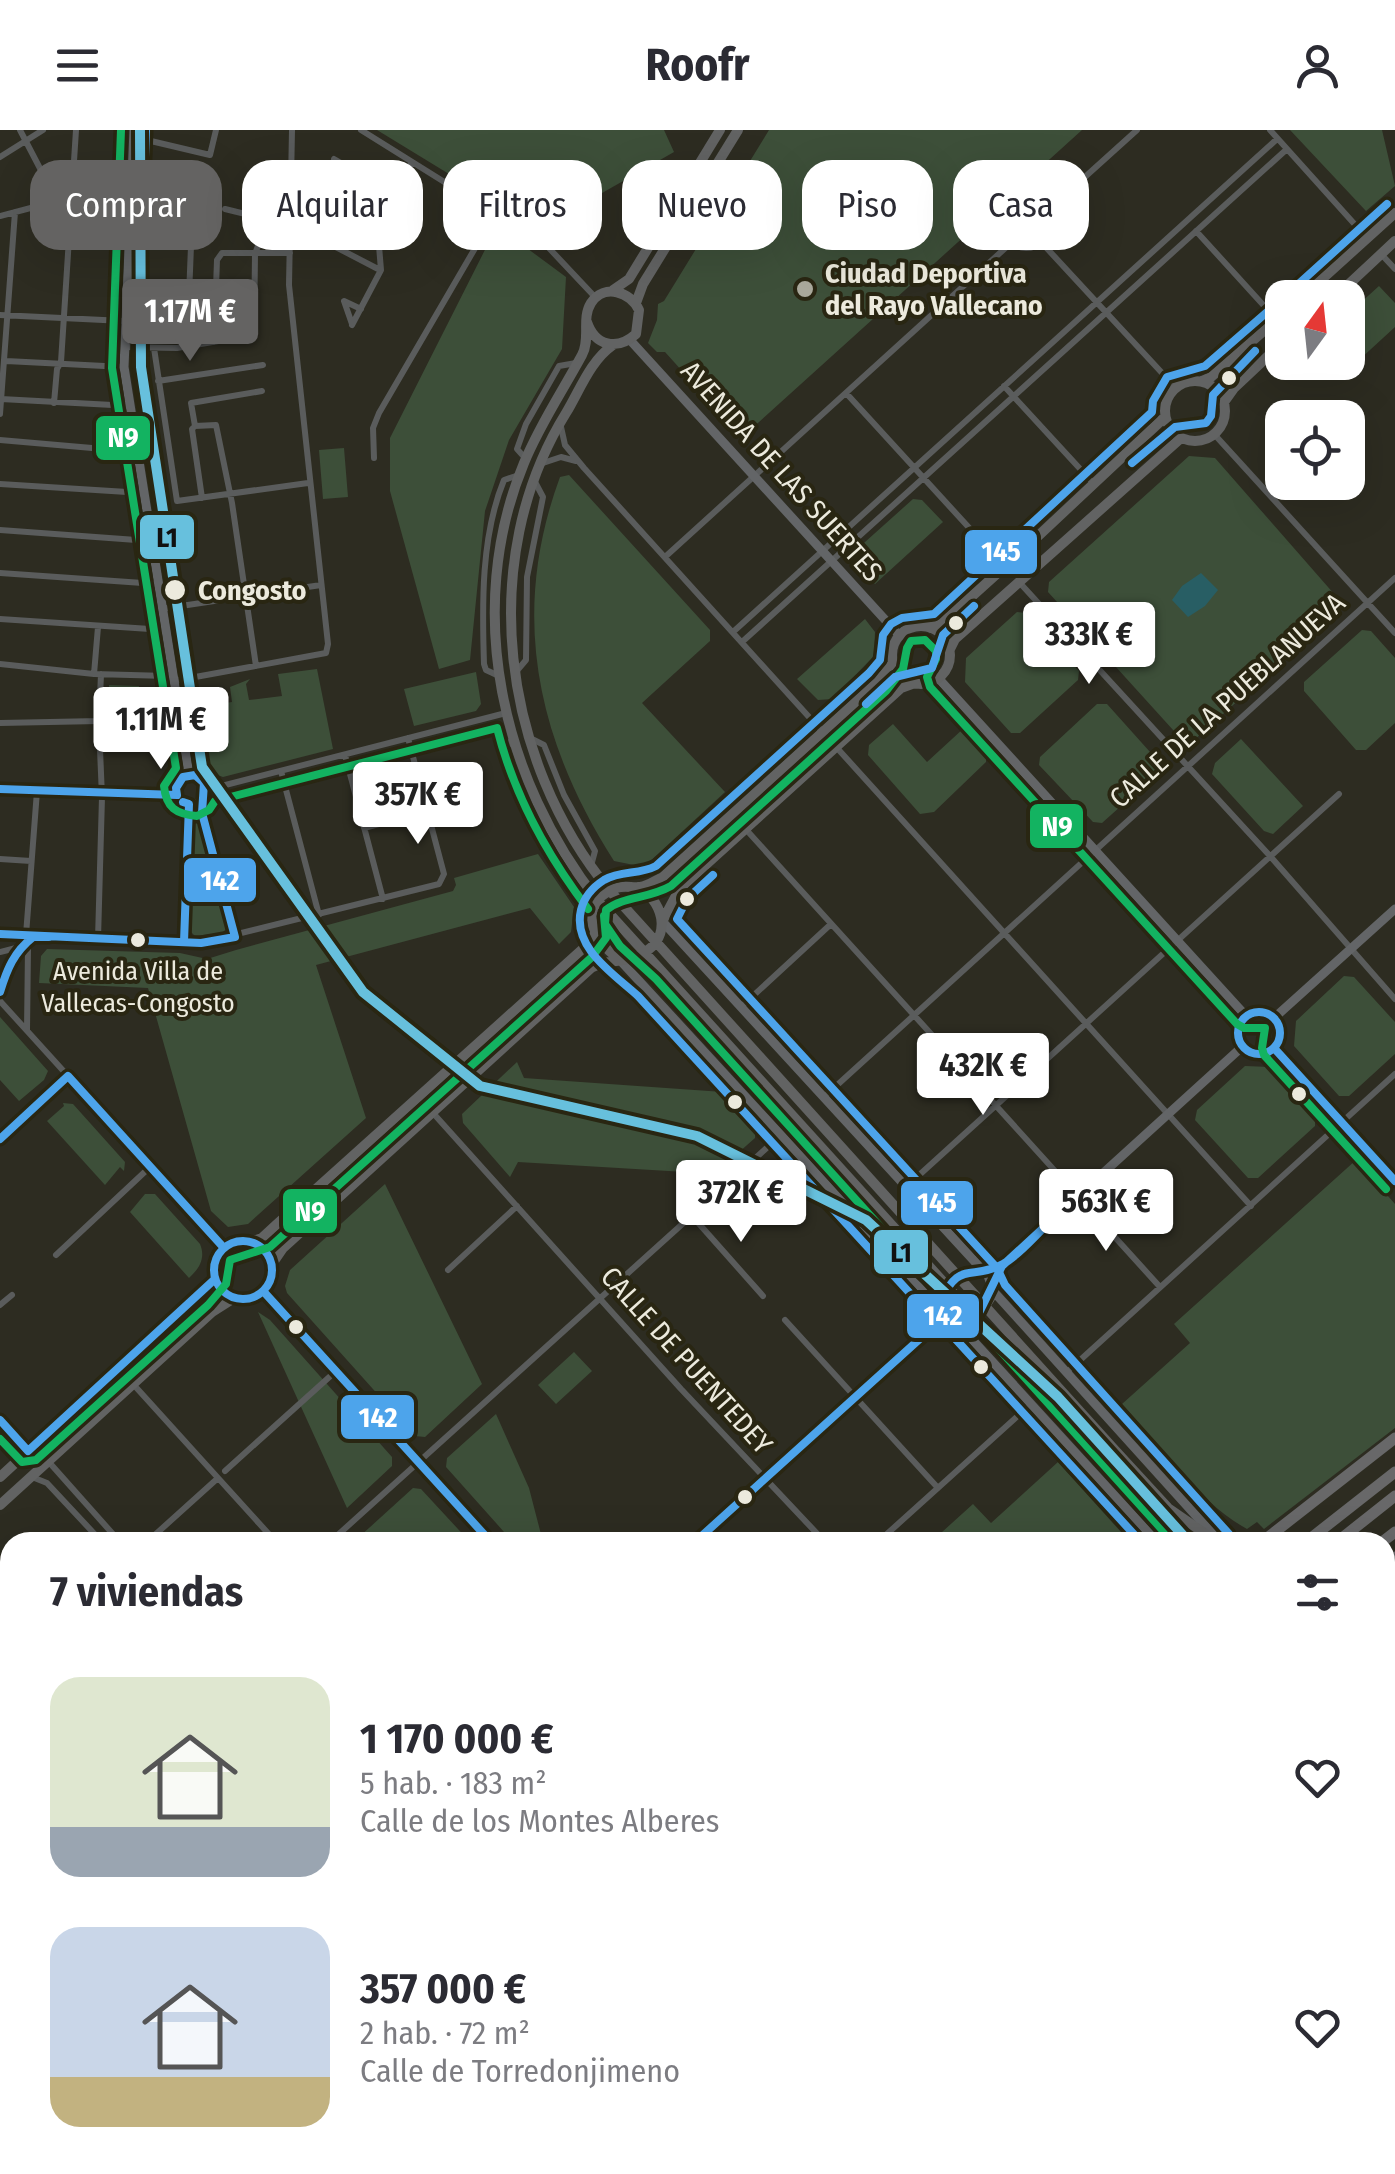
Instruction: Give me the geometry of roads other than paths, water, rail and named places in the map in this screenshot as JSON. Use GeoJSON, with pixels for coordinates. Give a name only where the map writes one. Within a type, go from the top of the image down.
{"type":"FeatureCollection","features":[{"type":"Feature","properties":{"kind":"highway"},"geometry":{"type":"LineString","coordinates":[[1275,1532],[1395,1438]]}},
{"type":"Feature","properties":{"kind":"highway"},"geometry":{"type":"LineString","coordinates":[[1319,1532],[1395,1472]]}},
{"type":"Feature","properties":{"kind":"highway"},"geometry":{"type":"LineString","coordinates":[[1349,1532],[1395,1496]]}},
{"type":"Feature","properties":{"kind":"main road"},"geometry":{"type":"LineString","coordinates":[[720,130],[629,278],[596,298],[588,309],[586,348],[550,407],[520,475],[506,521],[495,623],[499,676],[512,738],[532,794],[578,876],[598,901],[1159,1520],[1164,1532]]}},
{"type":"Feature","properties":{"kind":"main road"},"geometry":{"type":"LineString","coordinates":[[738,130],[643,284],[636,303],[639,326],[630,340],[613,345],[598,358],[560,421],[534,480],[512,580],[514,674],[527,736],[546,788],[570,836],[610,891],[1168,1508],[1204,1532]]}},
{"type":"Feature","properties":{"kind":"main road"},"geometry":{"type":"LineString","coordinates":[[133,160],[134,134]]}},
{"type":"Feature","properties":{"kind":"main road"},"geometry":{"type":"LineString","coordinates":[[1321,280],[1395,213]]}},
{"type":"Feature","properties":{"kind":"main road"},"geometry":{"type":"LineString","coordinates":[[1353,280],[1395,241]]}},
{"type":"Feature","properties":{"kind":"main road"},"geometry":{"type":"LineString","coordinates":[[128,250],[124,367],[189,775]]}},
{"type":"Feature","properties":{"kind":"main road"},"geometry":{"type":"LineString","coordinates":[[612,291],[630,296],[636,303]]}},
{"type":"Feature","properties":{"kind":"main road"},"geometry":{"type":"LineString","coordinates":[[587,322],[596,338],[613,345]]}},
{"type":"Feature","properties":{"kind":"main road"},"geometry":{"type":"LineString","coordinates":[[1265,331],[1211,377],[1176,387],[1168,396],[1165,417],[1174,433],[1181,438],[1204,440],[1214,434],[1224,420],[1224,402],[1265,359]]}},
{"type":"Feature","properties":{"kind":"main road","name":"AVENIDA DE LAS SUERTES"},"geometry":{"type":"LineString","coordinates":[[630,340],[899,635]]}},
{"type":"Feature","properties":{"kind":"main road"},"geometry":{"type":"LineString","coordinates":[[1202,381],[1212,386],[1224,402]]}},
{"type":"Feature","properties":{"kind":"main road"},"geometry":{"type":"LineString","coordinates":[[931,628],[950,616],[1165,417]]}},
{"type":"Feature","properties":{"kind":"main road"},"geometry":{"type":"LineString","coordinates":[[272,1264],[283,1248],[592,968],[644,952],[656,940],[677,892],[901,688],[930,684],[939,678],[949,664],[955,640],[1181,438]]}},
{"type":"Feature","properties":{"kind":"main road"},"geometry":{"type":"LineString","coordinates":[[912,684],[897,674],[892,664],[892,649],[899,635],[914,626],[931,628],[946,639],[950,649]]}},
{"type":"Feature","properties":{"kind":"main road"},"geometry":{"type":"LineString","coordinates":[[639,888],[663,876],[878,682],[892,664]]}},
{"type":"Feature","properties":{"kind":"main road"},"geometry":{"type":"LineString","coordinates":[[939,678],[1246,1016]]}},
{"type":"Feature","properties":{"kind":"main road"},"geometry":{"type":"LineString","coordinates":[[189,775],[200,778],[203,795],[188,804],[177,795],[178,782],[189,775]]}},
{"type":"Feature","properties":{"kind":"main road"},"geometry":{"type":"LineString","coordinates":[[1149,1532],[957,1323],[944,1317],[781,1134],[594,935],[592,918],[598,901],[610,891],[628,886],[639,888],[657,902],[662,921],[981,1270],[1210,1532]]}},
{"type":"Feature","properties":{"kind":"main road"},"geometry":{"type":"LineString","coordinates":[[1274,1018],[1395,910]]}},
{"type":"Feature","properties":{"kind":"main road"},"geometry":{"type":"LineString","coordinates":[[250,1242],[260,1246],[272,1264],[272,1279],[264,1292],[255,1297],[234,1298],[215,1280],[214,1268],[224,1248],[233,1242],[262,1238],[594,935]]}},
{"type":"Feature","properties":{"kind":"main road"},"geometry":{"type":"LineString","coordinates":[[1261,1012],[1274,1018],[1280,1036],[1274,1048],[1258,1054],[1243,1046],[1238,1030],[1246,1016],[1261,1012]]}},
{"type":"Feature","properties":{"kind":"main road"},"geometry":{"type":"LineString","coordinates":[[957,1323],[975,1318],[986,1308],[1002,1265],[1243,1046]]}},
{"type":"Feature","properties":{"kind":"main road"},"geometry":{"type":"LineString","coordinates":[[1274,1048],[1395,1181]]}},
{"type":"Feature","properties":{"kind":"main road"},"geometry":{"type":"LineString","coordinates":[[938,1306],[946,1286],[957,1276],[1002,1265]]}},
{"type":"Feature","properties":{"kind":"main road"},"geometry":{"type":"LineString","coordinates":[[0,1477],[215,1280]]}},
{"type":"Feature","properties":{"kind":"main road"},"geometry":{"type":"LineString","coordinates":[[264,1292],[482,1532]]}},
{"type":"Feature","properties":{"kind":"main road"},"geometry":{"type":"LineString","coordinates":[[0,1504],[212,1312],[234,1298]]}},
{"type":"Feature","properties":{"kind":"main road"},"geometry":{"type":"LineString","coordinates":[[706,1532],[944,1317]]}},
{"type":"Feature","properties":{"kind":"street"},"geometry":{"type":"LineString","coordinates":[[20,130],[35,160]]}},
{"type":"Feature","properties":{"kind":"street"},"geometry":{"type":"LineString","coordinates":[[0,156],[44,130]]}},
{"type":"Feature","properties":{"kind":"street"},"geometry":{"type":"LineString","coordinates":[[74,160],[76,130]]}},
{"type":"Feature","properties":{"kind":"street"},"geometry":{"type":"LineString","coordinates":[[134,134],[210,154],[216,130]]}},
{"type":"Feature","properties":{"kind":"street"},"geometry":{"type":"LineString","coordinates":[[0,664],[179,680],[326,653],[289,285],[292,130]]}},
{"type":"Feature","properties":{"kind":"street"},"geometry":{"type":"LineString","coordinates":[[362,130],[409,160]]}},
{"type":"Feature","properties":{"kind":"street"},"geometry":{"type":"LineString","coordinates":[[1089,173],[1137,130]]}},
{"type":"Feature","properties":{"kind":"street"},"geometry":{"type":"LineString","coordinates":[[1270,130],[1367,238]]}},
{"type":"Feature","properties":{"kind":"street"},"geometry":{"type":"LineString","coordinates":[[733,632],[1277,138]]}},
{"type":"Feature","properties":{"kind":"street"},"geometry":{"type":"LineString","coordinates":[[742,642],[1287,149]]}},
{"type":"Feature","properties":{"kind":"street"},"geometry":{"type":"LineString","coordinates":[[0,216],[30,208]]}},
{"type":"Feature","properties":{"kind":"street"},"geometry":{"type":"LineString","coordinates":[[123,347],[187,346],[254,335],[255,254],[265,231],[265,220],[225,209]]}},
{"type":"Feature","properties":{"kind":"street"},"geometry":{"type":"LineString","coordinates":[[0,414],[6,361],[4,315],[15,212]]}},
{"type":"Feature","properties":{"kind":"street"},"geometry":{"type":"LineString","coordinates":[[1196,231],[1265,302]]}},
{"type":"Feature","properties":{"kind":"street"},"geometry":{"type":"LineString","coordinates":[[54,403],[68,250]]}},
{"type":"Feature","properties":{"kind":"street"},"geometry":{"type":"LineString","coordinates":[[187,346],[191,250]]}},
{"type":"Feature","properties":{"kind":"street"},"geometry":{"type":"LineString","coordinates":[[343,250],[382,270]]}},
{"type":"Feature","properties":{"kind":"street"},"geometry":{"type":"LineString","coordinates":[[361,308],[382,270],[380,250]]}},
{"type":"Feature","properties":{"kind":"street"},"geometry":{"type":"LineString","coordinates":[[374,458],[373,428],[378,413],[474,250]]}},
{"type":"Feature","properties":{"kind":"street"},"geometry":{"type":"LineString","coordinates":[[551,250],[596,298]]}},
{"type":"Feature","properties":{"kind":"street"},"geometry":{"type":"LineString","coordinates":[[666,557],[1003,250]]}},
{"type":"Feature","properties":{"kind":"street"},"geometry":{"type":"LineString","coordinates":[[1048,250],[1176,387]]}},
{"type":"Feature","properties":{"kind":"street"},"geometry":{"type":"LineString","coordinates":[[214,342],[217,260],[222,253],[290,253]]}},
{"type":"Feature","properties":{"kind":"street"},"geometry":{"type":"LineString","coordinates":[[1381,254],[1395,269]]}},
{"type":"Feature","properties":{"kind":"street"},"geometry":{"type":"LineString","coordinates":[[4,315],[124,321]]}},
{"type":"Feature","properties":{"kind":"street"},"geometry":{"type":"LineString","coordinates":[[154,348],[177,501],[308,483]]}},
{"type":"Feature","properties":{"kind":"street"},"geometry":{"type":"LineString","coordinates":[[6,361],[124,367]]}},
{"type":"Feature","properties":{"kind":"street"},"geometry":{"type":"LineString","coordinates":[[158,382],[262,365]]}},
{"type":"Feature","properties":{"kind":"street"},"geometry":{"type":"LineString","coordinates":[[1004,386],[1095,485]]}},
{"type":"Feature","properties":{"kind":"street"},"geometry":{"type":"LineString","coordinates":[[202,498],[191,403],[262,391]]}},
{"type":"Feature","properties":{"kind":"street"},"geometry":{"type":"LineString","coordinates":[[846,393],[1004,567]]}},
{"type":"Feature","properties":{"kind":"street"},"geometry":{"type":"LineString","coordinates":[[1,399],[132,406]]}},
{"type":"Feature","properties":{"kind":"street"},"geometry":{"type":"LineString","coordinates":[[560,421],[562,439],[581,464],[1251,1206]]}},
{"type":"Feature","properties":{"kind":"street"},"geometry":{"type":"LineString","coordinates":[[194,428],[216,425],[256,666]]}},
{"type":"Feature","properties":{"kind":"street"},"geometry":{"type":"LineString","coordinates":[[1214,434],[1395,633]]}},
{"type":"Feature","properties":{"kind":"street"},"geometry":{"type":"LineString","coordinates":[[0,440],[138,452]]}},
{"type":"Feature","properties":{"kind":"street"},"geometry":{"type":"LineString","coordinates":[[540,464],[561,457],[581,464]]}},
{"type":"Feature","properties":{"kind":"street"},"geometry":{"type":"LineString","coordinates":[[0,484],[144,493]]}},
{"type":"Feature","properties":{"kind":"street"},"geometry":{"type":"LineString","coordinates":[[0,530],[150,541]]}},
{"type":"Feature","properties":{"kind":"street"},"geometry":{"type":"LineString","coordinates":[[0,573],[157,584]]}},
{"type":"Feature","properties":{"kind":"street","name":"CALLE DE LA PUEBLANUEVA"},"geometry":{"type":"LineString","coordinates":[[824,1097],[1395,578]]}},
{"type":"Feature","properties":{"kind":"street"},"geometry":{"type":"LineString","coordinates":[[1019,582],[1395,999]]}},
{"type":"Feature","properties":{"kind":"street"},"geometry":{"type":"LineString","coordinates":[[161,609],[321,585]]}},
{"type":"Feature","properties":{"kind":"street"},"geometry":{"type":"LineString","coordinates":[[0,619],[165,630]]}},
{"type":"Feature","properties":{"kind":"street"},"geometry":{"type":"LineString","coordinates":[[0,722],[100,721],[98,627]]}},
{"type":"Feature","properties":{"kind":"street"},"geometry":{"type":"LineString","coordinates":[[235,937],[203,795],[506,712]]}},
{"type":"Feature","properties":{"kind":"street"},"geometry":{"type":"LineString","coordinates":[[0,934],[184,942],[235,937],[439,884],[444,874],[408,738]]}},
{"type":"Feature","properties":{"kind":"street"},"geometry":{"type":"LineString","coordinates":[[98,939],[100,749]]}},
{"type":"Feature","properties":{"kind":"street"},"geometry":{"type":"LineString","coordinates":[[344,754],[383,899]]}},
{"type":"Feature","properties":{"kind":"street"},"geometry":{"type":"LineString","coordinates":[[281,771],[319,916]]}},
{"type":"Feature","properties":{"kind":"street"},"geometry":{"type":"LineString","coordinates":[[0,789],[177,795]]}},
{"type":"Feature","properties":{"kind":"street"},"geometry":{"type":"LineString","coordinates":[[28,1032],[31,861],[37,791]]}},
{"type":"Feature","properties":{"kind":"street"},"geometry":{"type":"LineString","coordinates":[[906,1187],[1338,794]]}},
{"type":"Feature","properties":{"kind":"street"},"geometry":{"type":"LineString","coordinates":[[184,942],[188,804]]}},
{"type":"Feature","properties":{"kind":"street"},"geometry":{"type":"LineString","coordinates":[[364,828],[427,811]]}},
{"type":"Feature","properties":{"kind":"street"},"geometry":{"type":"LineString","coordinates":[[731,813],[1160,1287]]}},
{"type":"Feature","properties":{"kind":"street"},"geometry":{"type":"LineString","coordinates":[[0,859],[31,861]]}},
{"type":"Feature","properties":{"kind":"street"},"geometry":{"type":"LineString","coordinates":[[741,1006],[831,924]]}},
{"type":"Feature","properties":{"kind":"street"},"geometry":{"type":"LineString","coordinates":[[0,992],[11,958],[30,936]]}},
{"type":"Feature","properties":{"kind":"street"},"geometry":{"type":"LineString","coordinates":[[0,952],[22,945]]}},
{"type":"Feature","properties":{"kind":"street"},"geometry":{"type":"LineString","coordinates":[[0,968],[3,978]]}},
{"type":"Feature","properties":{"kind":"street"},"geometry":{"type":"LineString","coordinates":[[0,1001],[224,1248]]}},
{"type":"Feature","properties":{"kind":"street"},"geometry":{"type":"LineString","coordinates":[[1067,1372],[1395,1074]]}},
{"type":"Feature","properties":{"kind":"street"},"geometry":{"type":"LineString","coordinates":[[0,1139],[68,1076]]}},
{"type":"Feature","properties":{"kind":"street","name":"CALLE DE PUENTEDEY"},"geometry":{"type":"LineString","coordinates":[[433,1113],[815,1532]]}},
{"type":"Feature","properties":{"kind":"street"},"geometry":{"type":"LineString","coordinates":[[341,1532],[781,1134]]}},
{"type":"Feature","properties":{"kind":"street"},"geometry":{"type":"LineString","coordinates":[[56,1256],[150,1167]]}},
{"type":"Feature","properties":{"kind":"street"},"geometry":{"type":"LineString","coordinates":[[448,1270],[517,1206]]}},
{"type":"Feature","properties":{"kind":"street"},"geometry":{"type":"LineString","coordinates":[[693,1217],[763,1296]]}},
{"type":"Feature","properties":{"kind":"street"},"geometry":{"type":"LineString","coordinates":[[0,1305],[12,1295]]}},
{"type":"Feature","properties":{"kind":"street"},"geometry":{"type":"LineString","coordinates":[[785,1320],[938,1488]]}},
{"type":"Feature","properties":{"kind":"street"},"geometry":{"type":"LineString","coordinates":[[226,1471],[336,1371]]}},
{"type":"Feature","properties":{"kind":"street"},"geometry":{"type":"LineString","coordinates":[[133,1384],[267,1532]]}},
{"type":"Feature","properties":{"kind":"street"},"geometry":{"type":"LineString","coordinates":[[889,1532],[1032,1403]]}},
{"type":"Feature","properties":{"kind":"street"},"geometry":{"type":"LineString","coordinates":[[0,1420],[28,1451]]}},
{"type":"Feature","properties":{"kind":"street"},"geometry":{"type":"LineString","coordinates":[[48,1460],[111,1532]]}},
{"type":"Feature","properties":{"kind":"street"},"geometry":{"type":"LineString","coordinates":[[30,1477],[47,1483],[93,1532]]}},
{"type":"Feature","properties":{"kind":"street"},"geometry":{"type":"LineString","coordinates":[[158,1532],[218,1478]]}},
{"type":"Feature","properties":{"kind":"water"},"geometry":{"type":"Polygon","coordinates":[[[1201,573],[1218,590],[1205,606],[1188,617],[1172,600],[1182,586],[1201,573]]]}},
{"type":"Feature","properties":{"kind":"place","name":"Ciudad Deportiva del Rayo Vallecano"},"geometry":{"type":"Point","coordinates":[805,289]}},
{"type":"Feature","properties":{"kind":"place","name":"Congosto"},"geometry":{"type":"Point","coordinates":[175,590]}},
{"type":"Feature","properties":{"kind":"place","name":"Avenida Villa de Vallecas-Congosto"},"geometry":{"type":"Point","coordinates":[138,940]}}]}
